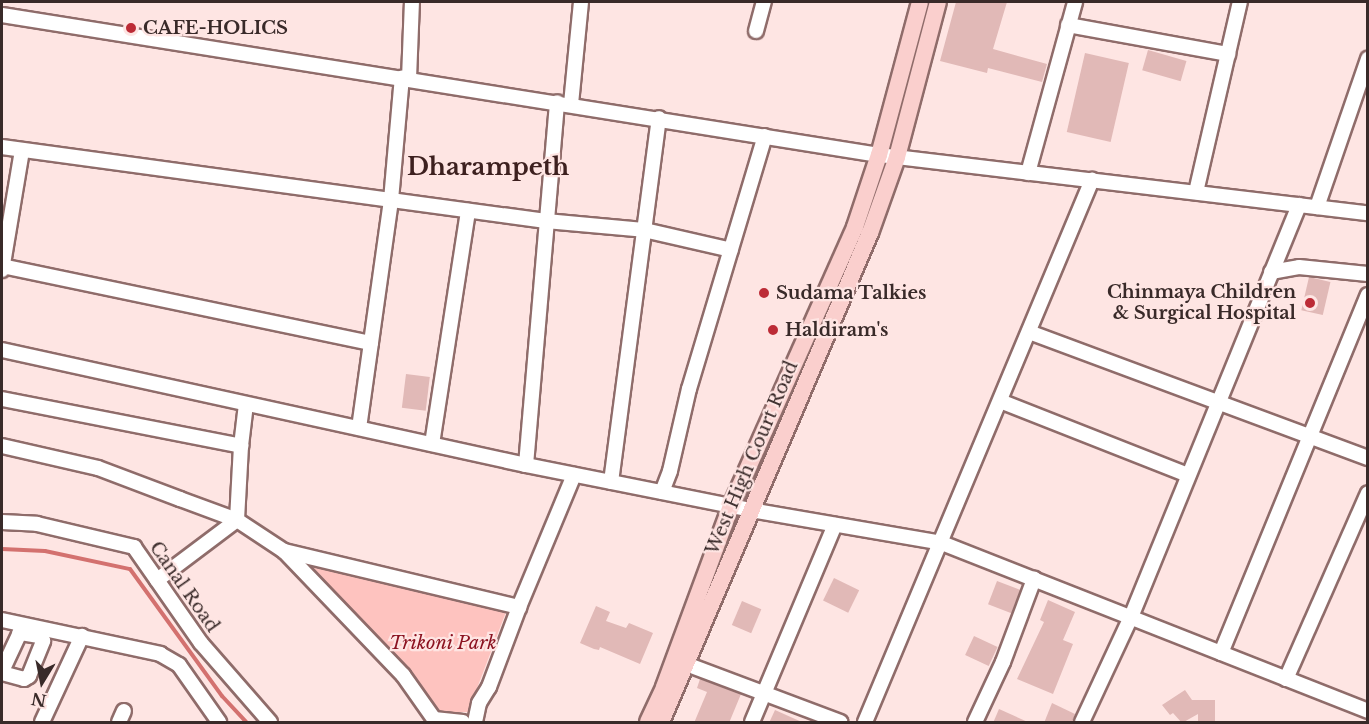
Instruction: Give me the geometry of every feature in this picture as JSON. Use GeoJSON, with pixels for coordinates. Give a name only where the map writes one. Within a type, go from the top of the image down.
{"type":"FeatureCollection","features":[{"type":"Feature","properties":{"kind":"main road","name":"West High Court Road"},"geometry":{"type":"LineString","coordinates":[[648,723],[664,687],[731,506],[855,227],[879,155],[920,2]]}},
{"type":"Feature","properties":{"kind":"main road","name":"West High Court Road"},"geometry":{"type":"LineString","coordinates":[[661,723],[870,233],[897,157],[938,2]]}},
{"type":"Feature","properties":{"kind":"street"},"geometry":{"type":"LineString","coordinates":[[359,428],[391,200],[412,2]]}},
{"type":"Feature","properties":{"kind":"street"},"geometry":{"type":"LineString","coordinates":[[571,104],[581,2]]}},
{"type":"Feature","properties":{"kind":"street"},"geometry":{"type":"LineString","coordinates":[[756,31],[764,2]]}},
{"type":"Feature","properties":{"kind":"street"},"geometry":{"type":"LineString","coordinates":[[1028,173],[1075,2]]}},
{"type":"Feature","properties":{"kind":"street"},"geometry":{"type":"LineString","coordinates":[[1196,192],[1240,2]]}},
{"type":"Feature","properties":{"kind":"street"},"geometry":{"type":"LineString","coordinates":[[2,15],[659,118],[879,155],[1368,213]]}},
{"type":"Feature","properties":{"kind":"street"},"geometry":{"type":"LineString","coordinates":[[1068,25],[1228,54]]}},
{"type":"Feature","properties":{"kind":"street"},"geometry":{"type":"LineString","coordinates":[[1317,207],[1368,59]]}},
{"type":"Feature","properties":{"kind":"street"},"geometry":{"type":"LineString","coordinates":[[526,465],[557,102]]}},
{"type":"Feature","properties":{"kind":"street"},"geometry":{"type":"LineString","coordinates":[[611,482],[659,118]]}},
{"type":"Feature","properties":{"kind":"street"},"geometry":{"type":"LineString","coordinates":[[662,492],[670,471],[689,390],[765,136]]}},
{"type":"Feature","properties":{"kind":"street"},"geometry":{"type":"LineString","coordinates":[[2,147],[468,211],[644,230],[731,250]]}},
{"type":"Feature","properties":{"kind":"street"},"geometry":{"type":"LineString","coordinates":[[22,151],[2,267],[371,343]]}},
{"type":"Feature","properties":{"kind":"street"},"geometry":{"type":"LineString","coordinates":[[865,723],[1092,180]]}},
{"type":"Feature","properties":{"kind":"street"},"geometry":{"type":"LineString","coordinates":[[1082,723],[1131,617],[1299,205]]}},
{"type":"Feature","properties":{"kind":"street"},"geometry":{"type":"LineString","coordinates":[[432,444],[468,211]]}},
{"type":"Feature","properties":{"kind":"street"},"geometry":{"type":"LineString","coordinates":[[1271,272],[1299,267],[1368,274]]}},
{"type":"Feature","properties":{"kind":"street"},"geometry":{"type":"LineString","coordinates":[[1221,653],[1368,296]]}},
{"type":"Feature","properties":{"kind":"street"},"geometry":{"type":"LineString","coordinates":[[1029,332],[1368,458]]}},
{"type":"Feature","properties":{"kind":"street"},"geometry":{"type":"LineString","coordinates":[[2,350],[574,475],[751,510],[942,543],[1368,711]]}},
{"type":"Feature","properties":{"kind":"street"},"geometry":{"type":"LineString","coordinates":[[2,399],[241,446]]}},
{"type":"Feature","properties":{"kind":"street"},"geometry":{"type":"LineString","coordinates":[[999,401],[1188,475]]}},
{"type":"Feature","properties":{"kind":"street"},"geometry":{"type":"LineString","coordinates":[[237,520],[246,404]]}},
{"type":"Feature","properties":{"kind":"street"},"geometry":{"type":"LineString","coordinates":[[2,446],[98,468],[237,520],[284,551],[403,675],[434,719],[463,723]]}},
{"type":"Feature","properties":{"kind":"street"},"geometry":{"type":"LineString","coordinates":[[475,723],[479,703],[489,687],[519,607],[574,475]]}},
{"type":"Feature","properties":{"kind":"street"},"geometry":{"type":"LineString","coordinates":[[1286,679],[1368,493]]}},
{"type":"Feature","properties":{"kind":"street"},"geometry":{"type":"LineString","coordinates":[[157,580],[237,520]]}},
{"type":"Feature","properties":{"kind":"street","name":"Canal Road"},"geometry":{"type":"LineString","coordinates":[[2,522],[37,524],[134,547],[201,643],[270,723]]}},
{"type":"Feature","properties":{"kind":"street"},"geometry":{"type":"LineString","coordinates":[[752,723],[835,525]]}},
{"type":"Feature","properties":{"kind":"street"},"geometry":{"type":"LineString","coordinates":[[284,551],[519,607]]}},
{"type":"Feature","properties":{"kind":"street"},"geometry":{"type":"LineString","coordinates":[[975,723],[1003,662],[1034,579]]}},
{"type":"Feature","properties":{"kind":"street"},"geometry":{"type":"LineString","coordinates":[[2,620],[21,628],[39,636],[44,641],[29,676],[24,679],[2,672],[21,628]]}},
{"type":"Feature","properties":{"kind":"street"},"geometry":{"type":"LineString","coordinates":[[21,628],[82,636],[160,654],[179,665],[219,723]]}},
{"type":"Feature","properties":{"kind":"street"},"geometry":{"type":"LineString","coordinates":[[42,723],[82,636]]}},
{"type":"Feature","properties":{"kind":"street"},"geometry":{"type":"LineString","coordinates":[[686,664],[840,723]]}},
{"type":"Feature","properties":{"kind":"green space","name":"Trikoni Park"},"geometry":{"type":"Polygon","coordinates":[[[297,553],[506,612],[468,712],[441,712],[297,553]]]}},
{"type":"Feature","properties":{"kind":"building"},"geometry":{"type":"Polygon","coordinates":[[[956,2],[1007,2],[993,49],[1047,64],[1042,82],[988,68],[987,73],[940,61],[956,2]]]}},
{"type":"Feature","properties":{"kind":"building"},"geometry":{"type":"Polygon","coordinates":[[[1148,50],[1186,61],[1181,81],[1142,70],[1148,50]]]}},
{"type":"Feature","properties":{"kind":"building"},"geometry":{"type":"Polygon","coordinates":[[[1085,53],[1129,63],[1111,142],[1067,132],[1085,53]]]}},
{"type":"Feature","properties":{"kind":"building"},"geometry":{"type":"Polygon","coordinates":[[[1309,277],[1330,282],[1323,315],[1301,310],[1309,277]]]}},
{"type":"Feature","properties":{"kind":"building"},"geometry":{"type":"Polygon","coordinates":[[[406,374],[430,377],[426,411],[402,408],[406,374]]]}},
{"type":"Feature","properties":{"kind":"building"},"geometry":{"type":"Polygon","coordinates":[[[834,578],[859,590],[848,613],[823,600],[834,578]]]}},
{"type":"Feature","properties":{"kind":"building"},"geometry":{"type":"Polygon","coordinates":[[[997,581],[1020,590],[1011,613],[988,604],[997,581]]]}},
{"type":"Feature","properties":{"kind":"building"},"geometry":{"type":"Polygon","coordinates":[[[1048,600],[1075,612],[1063,640],[1073,644],[1053,694],[1017,679],[1044,622],[1040,620],[1048,600]]]}},
{"type":"Feature","properties":{"kind":"building"},"geometry":{"type":"Polygon","coordinates":[[[742,601],[761,609],[751,633],[732,625],[742,601]]]}},
{"type":"Feature","properties":{"kind":"building"},"geometry":{"type":"Polygon","coordinates":[[[596,606],[610,612],[606,621],[626,628],[629,623],[653,633],[640,664],[600,647],[599,650],[594,649],[580,643],[596,606]]]}},
{"type":"Feature","properties":{"kind":"building"},"geometry":{"type":"Polygon","coordinates":[[[974,636],[998,647],[989,666],[965,655],[974,636]]]}},
{"type":"Feature","properties":{"kind":"building"},"geometry":{"type":"Polygon","coordinates":[[[700,679],[741,694],[729,723],[694,723],[707,692],[697,688],[700,679]]]}},
{"type":"Feature","properties":{"kind":"building"},"geometry":{"type":"Polygon","coordinates":[[[1185,690],[1192,700],[1215,700],[1215,723],[1198,723],[1198,714],[1182,723],[1173,713],[1170,715],[1162,705],[1185,690]]]}},
{"type":"Feature","properties":{"kind":"building"},"geometry":{"type":"Polygon","coordinates":[[[1052,703],[1075,714],[1072,723],[1044,723],[1052,703]]]}},
{"type":"Feature","properties":{"kind":"building"},"geometry":{"type":"Polygon","coordinates":[[[999,709],[1030,723],[993,723],[999,709]]]}},
{"type":"Feature","properties":{"kind":"building"},"geometry":{"type":"Polygon","coordinates":[[[775,710],[804,723],[769,723],[775,710]]]}},
{"type":"Feature","properties":{"kind":"waterway"},"geometry":{"type":"LineString","coordinates":[[2,549],[45,551],[130,569],[222,696],[246,722]]}},
{"type":"Feature","properties":{"kind":"place","name":"CAFE-HOLICS"},"geometry":{"type":"Point","coordinates":[131,28]}},
{"type":"Feature","properties":{"kind":"place","name":"Sudama Talkies"},"geometry":{"type":"Point","coordinates":[764,293]}},
{"type":"Feature","properties":{"kind":"place","name":"Chinmaya Children & Surgical Hospital"},"geometry":{"type":"Point","coordinates":[1310,303]}},
{"type":"Feature","properties":{"kind":"place","name":"Haldiram's"},"geometry":{"type":"Point","coordinates":[773,330]}},
{"type":"Feature","properties":{"kind":"district","name":"Dharampeth"},"geometry":{"type":"Point","coordinates":[488,167]}}]}
